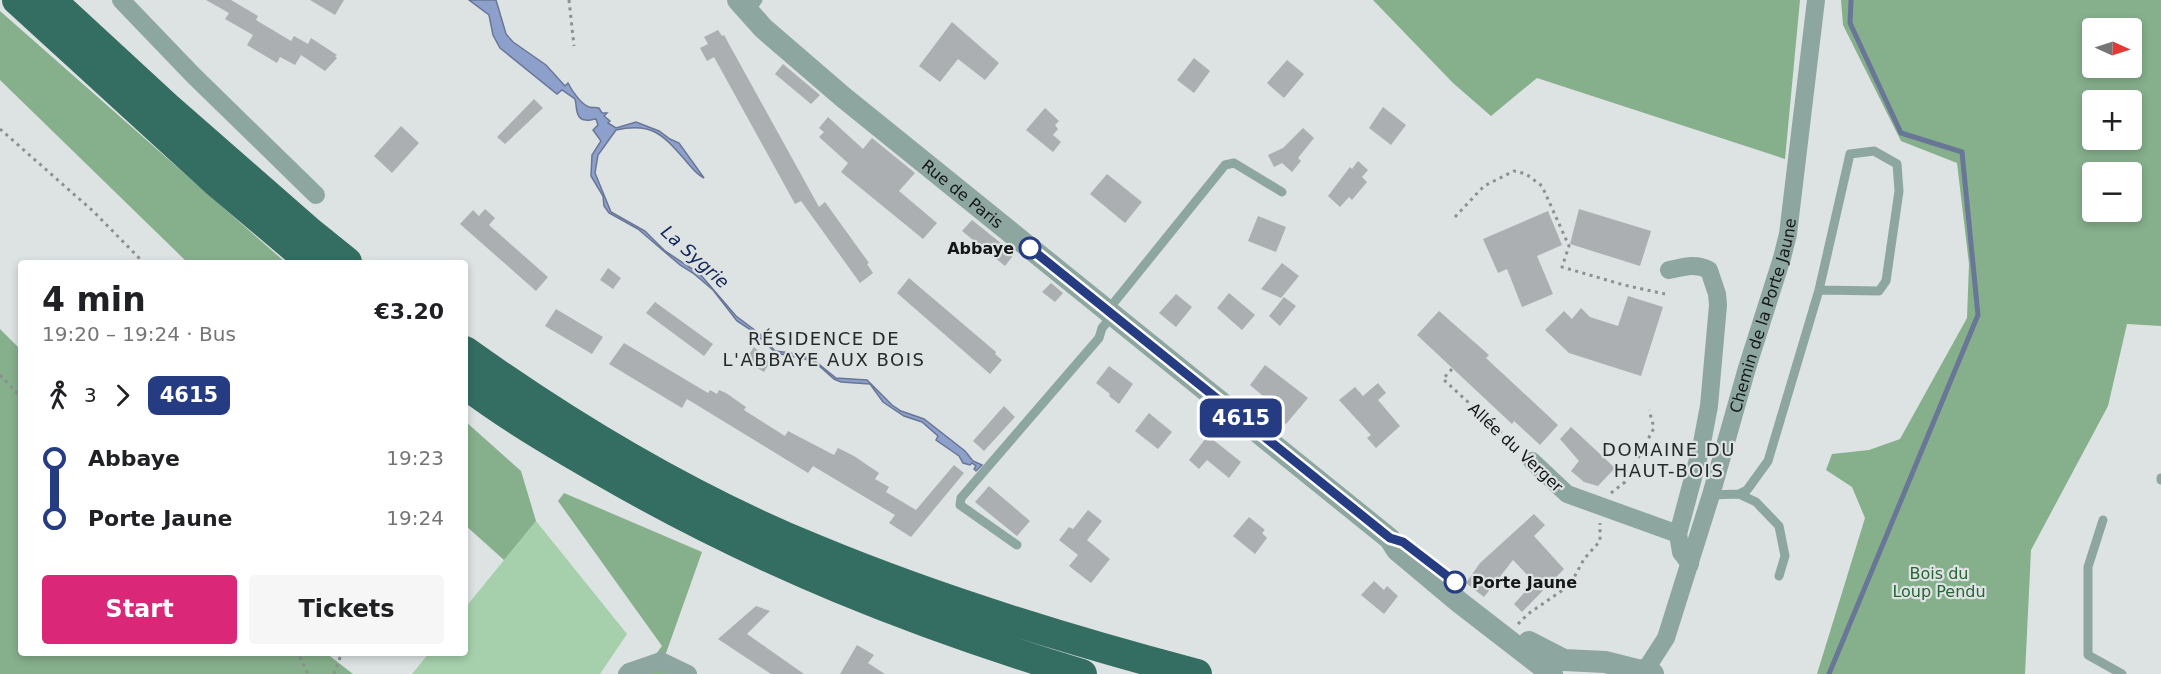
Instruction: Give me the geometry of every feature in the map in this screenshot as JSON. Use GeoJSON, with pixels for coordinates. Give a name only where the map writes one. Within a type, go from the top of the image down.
{"type":"FeatureCollection","features":[{"type":"Feature","properties":{"kind":"highway"},"geometry":{"type":"LineString","coordinates":[[17,0],[215,181],[309,260]]}},
{"type":"Feature","properties":{"kind":"highway"},"geometry":{"type":"LineString","coordinates":[[51,0],[194,131],[345,260]]}},
{"type":"Feature","properties":{"kind":"highway"},"geometry":{"type":"LineString","coordinates":[[468,353],[537,402],[574,424],[675,481],[758,524],[816,550],[924,592],[1008,620],[1098,648],[1197,674]]}},
{"type":"Feature","properties":{"kind":"highway"},"geometry":{"type":"LineString","coordinates":[[468,386],[554,443],[658,503],[738,544],[823,583],[908,617],[995,648],[1082,674]]}},
{"type":"Feature","properties":{"kind":"street"},"geometry":{"type":"LineString","coordinates":[[122,0],[193,75],[316,195]]}},
{"type":"Feature","properties":{"kind":"street","name":"Chemin de la Porte Jaune"},"geometry":{"type":"LineString","coordinates":[[1639,672],[1648,666],[1666,638],[1712,495],[1782,258],[1788,234],[1816,0]]}},
{"type":"Feature","properties":{"kind":"street","name":"Rue de Paris"},"geometry":{"type":"LineString","coordinates":[[749,4],[763,28],[843,97],[1390,538],[1397,550],[1431,569],[1459,602],[1512,629],[1550,655],[1591,670],[1605,662],[1639,672]]}},
{"type":"Feature","properties":{"kind":"street"},"geometry":{"type":"LineString","coordinates":[[1669,270],[1689,265],[1709,270],[1718,305],[1708,406],[1698,457],[1678,534],[1681,552],[1690,564]]}},
{"type":"Feature","properties":{"kind":"street","name":"Allée du Verger"},"geometry":{"type":"LineString","coordinates":[[1532,461],[1567,494],[1678,534]]}},
{"type":"Feature","properties":{"kind":"street","name":"Rue de Paris"},"geometry":{"type":"LineString","coordinates":[[1486,615],[1552,674]]}},
{"type":"Feature","properties":{"kind":"street"},"geometry":{"type":"LineString","coordinates":[[627,674],[661,661],[688,674]]}},
{"type":"Feature","properties":{"kind":"lane"},"geometry":{"type":"LineString","coordinates":[[1712,495],[1739,494],[1747,490],[1768,461],[1819,290],[1850,154],[1874,151],[1897,164],[1899,191],[1886,281],[1880,291],[1819,290]]}},
{"type":"Feature","properties":{"kind":"lane"},"geometry":{"type":"LineString","coordinates":[[1017,545],[960,505],[961,498],[1099,339],[1111,312],[1225,165],[1234,164],[1282,192]]}},
{"type":"Feature","properties":{"kind":"lane"},"geometry":{"type":"LineString","coordinates":[[1739,494],[1756,502],[1779,526],[1785,556],[1779,576]]}},
{"type":"Feature","properties":{"kind":"lane"},"geometry":{"type":"LineString","coordinates":[[2103,520],[2088,567],[2088,655],[2122,674]]}},
{"type":"Feature","properties":{"kind":"path"},"geometry":{"type":"LineString","coordinates":[[569,0],[574,46]]}},
{"type":"Feature","properties":{"kind":"path"},"geometry":{"type":"LineString","coordinates":[[0,129],[94,212],[141,260]]}},
{"type":"Feature","properties":{"kind":"path"},"geometry":{"type":"LineString","coordinates":[[1455,217],[1484,186],[1514,171],[1526,174],[1542,186],[1569,246],[1562,267],[1665,294]]}},
{"type":"Feature","properties":{"kind":"path","name":"Allée du Verger"},"geometry":{"type":"LineString","coordinates":[[1452,369],[1443,379],[1532,461]]}},
{"type":"Feature","properties":{"kind":"path"},"geometry":{"type":"LineString","coordinates":[[0,375],[18,394]]}},
{"type":"Feature","properties":{"kind":"path"},"geometry":{"type":"LineString","coordinates":[[1625,482],[1654,428],[1649,410]]}},
{"type":"Feature","properties":{"kind":"path"},"geometry":{"type":"LineString","coordinates":[[1512,629],[1528,614],[1570,585],[1584,559],[1600,541],[1600,515],[1603,507]]}},
{"type":"Feature","properties":{"kind":"path"},"geometry":{"type":"LineString","coordinates":[[298,656],[308,674]]}},
{"type":"Feature","properties":{"kind":"path"},"geometry":{"type":"LineString","coordinates":[[334,674],[341,656]]}},
{"type":"Feature","properties":{"kind":"green space"},"geometry":{"type":"Polygon","coordinates":[[[1373,0],[1800,0],[1785,159],[1537,78],[1491,116],[1453,83],[1373,0]]]}},
{"type":"Feature","properties":{"kind":"green space","name":"Bois du Loup Pendu"},"geometry":{"type":"Polygon","coordinates":[[[1841,0],[2161,0],[2161,326],[2127,324],[2108,406],[2031,550],[2025,674],[1817,674],[1865,518],[1852,487],[1826,470],[1832,454],[1869,450],[1900,439],[1967,318],[1969,264],[1957,163],[1901,141],[1843,25],[1841,0]]]}},
{"type":"Feature","properties":{"kind":"green space"},"geometry":{"type":"Polygon","coordinates":[[[0,11],[283,260],[185,260],[0,80],[0,11]]]}},
{"type":"Feature","properties":{"kind":"green space"},"geometry":{"type":"Polygon","coordinates":[[[0,329],[18,347],[18,656],[330,656],[353,674],[0,674],[0,329]]]}},
{"type":"Feature","properties":{"kind":"green space"},"geometry":{"type":"Polygon","coordinates":[[[468,424],[521,471],[536,521],[504,560],[468,528],[468,424]]]}},
{"type":"Feature","properties":{"kind":"green space"},"geometry":{"type":"Polygon","coordinates":[[[564,493],[702,552],[660,670],[669,674],[641,674],[662,646],[558,501],[564,493]]]}},
{"type":"Feature","properties":{"kind":"green space"},"geometry":{"type":"Polygon","coordinates":[[[536,521],[627,634],[600,674],[412,674],[427,656],[468,656],[468,604],[536,521]]]}},
{"type":"Feature","properties":{"kind":"water"},"geometry":{"type":"Polygon","coordinates":[[[469,0],[496,0],[506,34],[513,42],[546,65],[565,86],[568,83],[583,103],[589,107],[599,108],[602,113],[607,113],[604,116],[610,121],[608,123],[616,128],[636,122],[659,131],[679,143],[704,178],[694,171],[671,144],[656,133],[639,128],[616,130],[598,155],[595,173],[611,212],[645,231],[665,251],[700,274],[736,316],[760,334],[775,351],[800,354],[816,362],[836,378],[867,380],[892,405],[901,411],[924,419],[965,451],[973,461],[982,465],[976,471],[974,469],[976,466],[972,463],[970,465],[963,463],[959,456],[936,440],[938,436],[922,422],[904,416],[883,402],[870,384],[841,382],[817,364],[776,353],[754,332],[737,321],[713,290],[693,273],[680,265],[638,229],[609,213],[604,206],[603,196],[591,176],[592,155],[601,141],[593,130],[598,125],[596,119],[580,118],[575,99],[562,90],[557,94],[500,48],[493,35],[489,15],[469,0]]]}},
{"type":"Feature","properties":{"kind":"building"},"geometry":{"type":"Polygon","coordinates":[[[206,0],[231,0],[258,16],[256,20],[291,41],[294,36],[308,44],[311,38],[337,55],[335,56],[337,58],[325,71],[301,55],[295,65],[280,57],[277,63],[247,45],[253,35],[225,19],[229,13],[206,0]]]}},
{"type":"Feature","properties":{"kind":"building"},"geometry":{"type":"Polygon","coordinates":[[[310,0],[344,0],[335,15],[310,0]]]}},
{"type":"Feature","properties":{"kind":"building"},"geometry":{"type":"Polygon","coordinates":[[[952,22],[999,63],[985,80],[958,59],[940,82],[919,66],[952,22]]]}},
{"type":"Feature","properties":{"kind":"building"},"geometry":{"type":"Polygon","coordinates":[[[718,30],[722,36],[724,35],[819,207],[825,202],[869,263],[867,264],[873,273],[860,283],[801,201],[795,204],[714,57],[707,61],[700,48],[708,44],[704,37],[718,30]]]}},
{"type":"Feature","properties":{"kind":"building"},"geometry":{"type":"Polygon","coordinates":[[[1194,58],[1210,71],[1194,93],[1177,80],[1194,58]]]}},
{"type":"Feature","properties":{"kind":"building"},"geometry":{"type":"Polygon","coordinates":[[[1287,60],[1304,74],[1284,98],[1267,83],[1287,60]]]}},
{"type":"Feature","properties":{"kind":"building"},"geometry":{"type":"Polygon","coordinates":[[[783,64],[820,95],[811,104],[775,74],[783,64]]]}},
{"type":"Feature","properties":{"kind":"building"},"geometry":{"type":"Polygon","coordinates":[[[534,99],[543,108],[505,144],[497,137],[534,99]]]}},
{"type":"Feature","properties":{"kind":"building"},"geometry":{"type":"Polygon","coordinates":[[[1383,107],[1406,125],[1391,145],[1369,128],[1383,107]]]}},
{"type":"Feature","properties":{"kind":"building"},"geometry":{"type":"Polygon","coordinates":[[[1045,108],[1059,121],[1055,125],[1058,129],[1053,135],[1061,142],[1053,152],[1026,130],[1045,108]]]}},
{"type":"Feature","properties":{"kind":"building"},"geometry":{"type":"Polygon","coordinates":[[[828,117],[863,149],[872,138],[915,173],[899,191],[937,223],[923,239],[841,172],[848,163],[819,137],[824,132],[819,128],[828,117]]]}},
{"type":"Feature","properties":{"kind":"building"},"geometry":{"type":"Polygon","coordinates":[[[401,126],[419,143],[392,173],[374,156],[401,126]]]}},
{"type":"Feature","properties":{"kind":"building"},"geometry":{"type":"Polygon","coordinates":[[[1303,128],[1314,138],[1298,158],[1301,161],[1292,172],[1282,163],[1274,167],[1268,155],[1283,148],[1303,128]]]}},
{"type":"Feature","properties":{"kind":"building"},"geometry":{"type":"Polygon","coordinates":[[[1358,161],[1368,170],[1362,177],[1367,182],[1352,200],[1349,197],[1340,207],[1328,196],[1350,167],[1352,169],[1358,161]]]}},
{"type":"Feature","properties":{"kind":"building"},"geometry":{"type":"Polygon","coordinates":[[[1107,174],[1142,202],[1125,223],[1090,194],[1107,174]]]}},
{"type":"Feature","properties":{"kind":"building"},"geometry":{"type":"Polygon","coordinates":[[[485,209],[495,218],[489,225],[548,277],[536,291],[460,224],[473,210],[479,216],[485,209]]]}},
{"type":"Feature","properties":{"kind":"building"},"geometry":{"type":"Polygon","coordinates":[[[1579,209],[1651,231],[1640,266],[1570,244],[1579,209]]]}},
{"type":"Feature","properties":{"kind":"building"},"geometry":{"type":"Polygon","coordinates":[[[1548,211],[1562,245],[1537,256],[1553,294],[1522,307],[1507,269],[1498,273],[1483,239],[1548,211]]]}},
{"type":"Feature","properties":{"kind":"building"},"geometry":{"type":"Polygon","coordinates":[[[1258,216],[1286,227],[1276,252],[1248,241],[1258,216]]]}},
{"type":"Feature","properties":{"kind":"building"},"geometry":{"type":"Polygon","coordinates":[[[972,220],[1012,252],[1012,257],[1005,266],[962,231],[972,220]]]}},
{"type":"Feature","properties":{"kind":"building"},"geometry":{"type":"Polygon","coordinates":[[[1282,263],[1299,276],[1281,298],[1261,289],[1282,263]]]}},
{"type":"Feature","properties":{"kind":"building"},"geometry":{"type":"Polygon","coordinates":[[[608,268],[621,278],[613,289],[600,280],[608,268]]]}},
{"type":"Feature","properties":{"kind":"building"},"geometry":{"type":"Polygon","coordinates":[[[909,278],[996,352],[995,354],[1002,360],[990,374],[897,293],[909,278]]]}},
{"type":"Feature","properties":{"kind":"building"},"geometry":{"type":"Polygon","coordinates":[[[1051,283],[1063,293],[1055,302],[1042,292],[1051,283]]]}},
{"type":"Feature","properties":{"kind":"building"},"geometry":{"type":"Polygon","coordinates":[[[1229,293],[1255,315],[1242,330],[1217,308],[1229,293]]]}},
{"type":"Feature","properties":{"kind":"building"},"geometry":{"type":"Polygon","coordinates":[[[1176,294],[1192,307],[1176,327],[1159,313],[1176,294]]]}},
{"type":"Feature","properties":{"kind":"building"},"geometry":{"type":"Polygon","coordinates":[[[1628,296],[1663,307],[1641,376],[1569,353],[1545,330],[1564,311],[1572,319],[1581,308],[1590,317],[1618,326],[1628,296]]]}},
{"type":"Feature","properties":{"kind":"building"},"geometry":{"type":"Polygon","coordinates":[[[1284,297],[1296,306],[1280,326],[1269,316],[1284,297]]]}},
{"type":"Feature","properties":{"kind":"building"},"geometry":{"type":"Polygon","coordinates":[[[655,302],[713,344],[704,356],[646,313],[655,302]]]}},
{"type":"Feature","properties":{"kind":"building"},"geometry":{"type":"Polygon","coordinates":[[[556,309],[603,337],[592,354],[545,326],[556,309]]]}},
{"type":"Feature","properties":{"kind":"building"},"geometry":{"type":"Polygon","coordinates":[[[1439,311],[1489,355],[1486,358],[1558,425],[1540,445],[1514,421],[1512,424],[1417,335],[1439,311]]]}},
{"type":"Feature","properties":{"kind":"building"},"geometry":{"type":"Polygon","coordinates":[[[624,343],[708,393],[710,390],[717,394],[719,390],[726,393],[746,407],[744,410],[785,436],[788,431],[834,455],[838,448],[854,456],[879,473],[875,479],[889,487],[886,492],[916,510],[954,465],[964,473],[911,537],[889,523],[895,515],[813,466],[808,473],[687,399],[682,408],[609,364],[624,343]]]}},
{"type":"Feature","properties":{"kind":"building"},"geometry":{"type":"Polygon","coordinates":[[[754,347],[770,362],[764,372],[745,361],[754,347]]]}},
{"type":"Feature","properties":{"kind":"building"},"geometry":{"type":"Polygon","coordinates":[[[1265,365],[1308,398],[1286,424],[1265,407],[1270,402],[1250,385],[1265,365]]]}},
{"type":"Feature","properties":{"kind":"building"},"geometry":{"type":"Polygon","coordinates":[[[1109,366],[1133,384],[1119,404],[1096,383],[1109,366]]]}},
{"type":"Feature","properties":{"kind":"building"},"geometry":{"type":"Polygon","coordinates":[[[1378,383],[1386,393],[1378,400],[1400,426],[1376,448],[1367,438],[1371,435],[1339,400],[1355,387],[1363,396],[1378,383]]]}},
{"type":"Feature","properties":{"kind":"building"},"geometry":{"type":"Polygon","coordinates":[[[1004,406],[1015,417],[984,451],[973,441],[1004,406]]]}},
{"type":"Feature","properties":{"kind":"building"},"geometry":{"type":"Polygon","coordinates":[[[1149,413],[1172,432],[1158,449],[1135,431],[1149,413]]]}},
{"type":"Feature","properties":{"kind":"building"},"geometry":{"type":"Polygon","coordinates":[[[1571,427],[1615,468],[1598,486],[1584,482],[1571,471],[1579,461],[1560,439],[1571,427]]]}},
{"type":"Feature","properties":{"kind":"building"},"geometry":{"type":"Polygon","coordinates":[[[1206,438],[1211,438],[1241,462],[1229,478],[1207,460],[1199,469],[1189,460],[1206,438]]]}},
{"type":"Feature","properties":{"kind":"building"},"geometry":{"type":"Polygon","coordinates":[[[989,486],[1030,521],[1017,536],[975,502],[989,486]]]}},
{"type":"Feature","properties":{"kind":"building"},"geometry":{"type":"Polygon","coordinates":[[[1088,510],[1102,521],[1087,540],[1110,559],[1091,583],[1069,566],[1078,555],[1059,540],[1069,527],[1073,529],[1088,510]]]}},
{"type":"Feature","properties":{"kind":"building"},"geometry":{"type":"Polygon","coordinates":[[[1534,514],[1545,525],[1534,536],[1564,569],[1522,612],[1514,604],[1534,582],[1513,560],[1484,597],[1466,583],[1480,563],[1534,514]]]}},
{"type":"Feature","properties":{"kind":"building"},"geometry":{"type":"Polygon","coordinates":[[[1249,517],[1265,530],[1262,533],[1267,538],[1255,554],[1233,536],[1249,517]]]}},
{"type":"Feature","properties":{"kind":"building"},"geometry":{"type":"Polygon","coordinates":[[[1374,581],[1384,590],[1387,586],[1398,596],[1384,614],[1361,595],[1374,581]]]}},
{"type":"Feature","properties":{"kind":"building"},"geometry":{"type":"Polygon","coordinates":[[[756,606],[770,611],[747,634],[804,674],[771,674],[718,639],[756,606]]]}},
{"type":"Feature","properties":{"kind":"building"},"geometry":{"type":"Polygon","coordinates":[[[857,645],[874,655],[868,663],[885,674],[840,674],[857,645]]]}},
{"type":"Feature","properties":{"kind":"waterway"},"geometry":{"type":"LineString","coordinates":[[1829,674],[1978,315],[1962,152],[1901,133],[1850,23],[1851,0]]}},
{"type":"Feature","properties":{"kind":"bus line","name":"4615"},"geometry":{"type":"LineString","coordinates":[[1030,248],[1390,538],[1403,542],[1455,582]]}},
{"type":"Feature","properties":{"kind":"place","name":"Abbaye"},"geometry":{"type":"Point","coordinates":[1030,248]}},
{"type":"Feature","properties":{"kind":"place","name":"Porte Jaune"},"geometry":{"type":"Point","coordinates":[1455,582]}},
{"type":"Feature","properties":{"kind":"district","name":"RÉSIDENCE DE L'ABBAYE AUX BOIS"},"geometry":{"type":"Point","coordinates":[824,349]}},
{"type":"Feature","properties":{"kind":"district","name":"DOMAINE DU HAUT-BOIS"},"geometry":{"type":"Point","coordinates":[1669,460]}},
{"type":"Feature","properties":{"kind":"water label","name":"La Sygrie"},"geometry":{"type":"Point","coordinates":[695,257]}}]}
